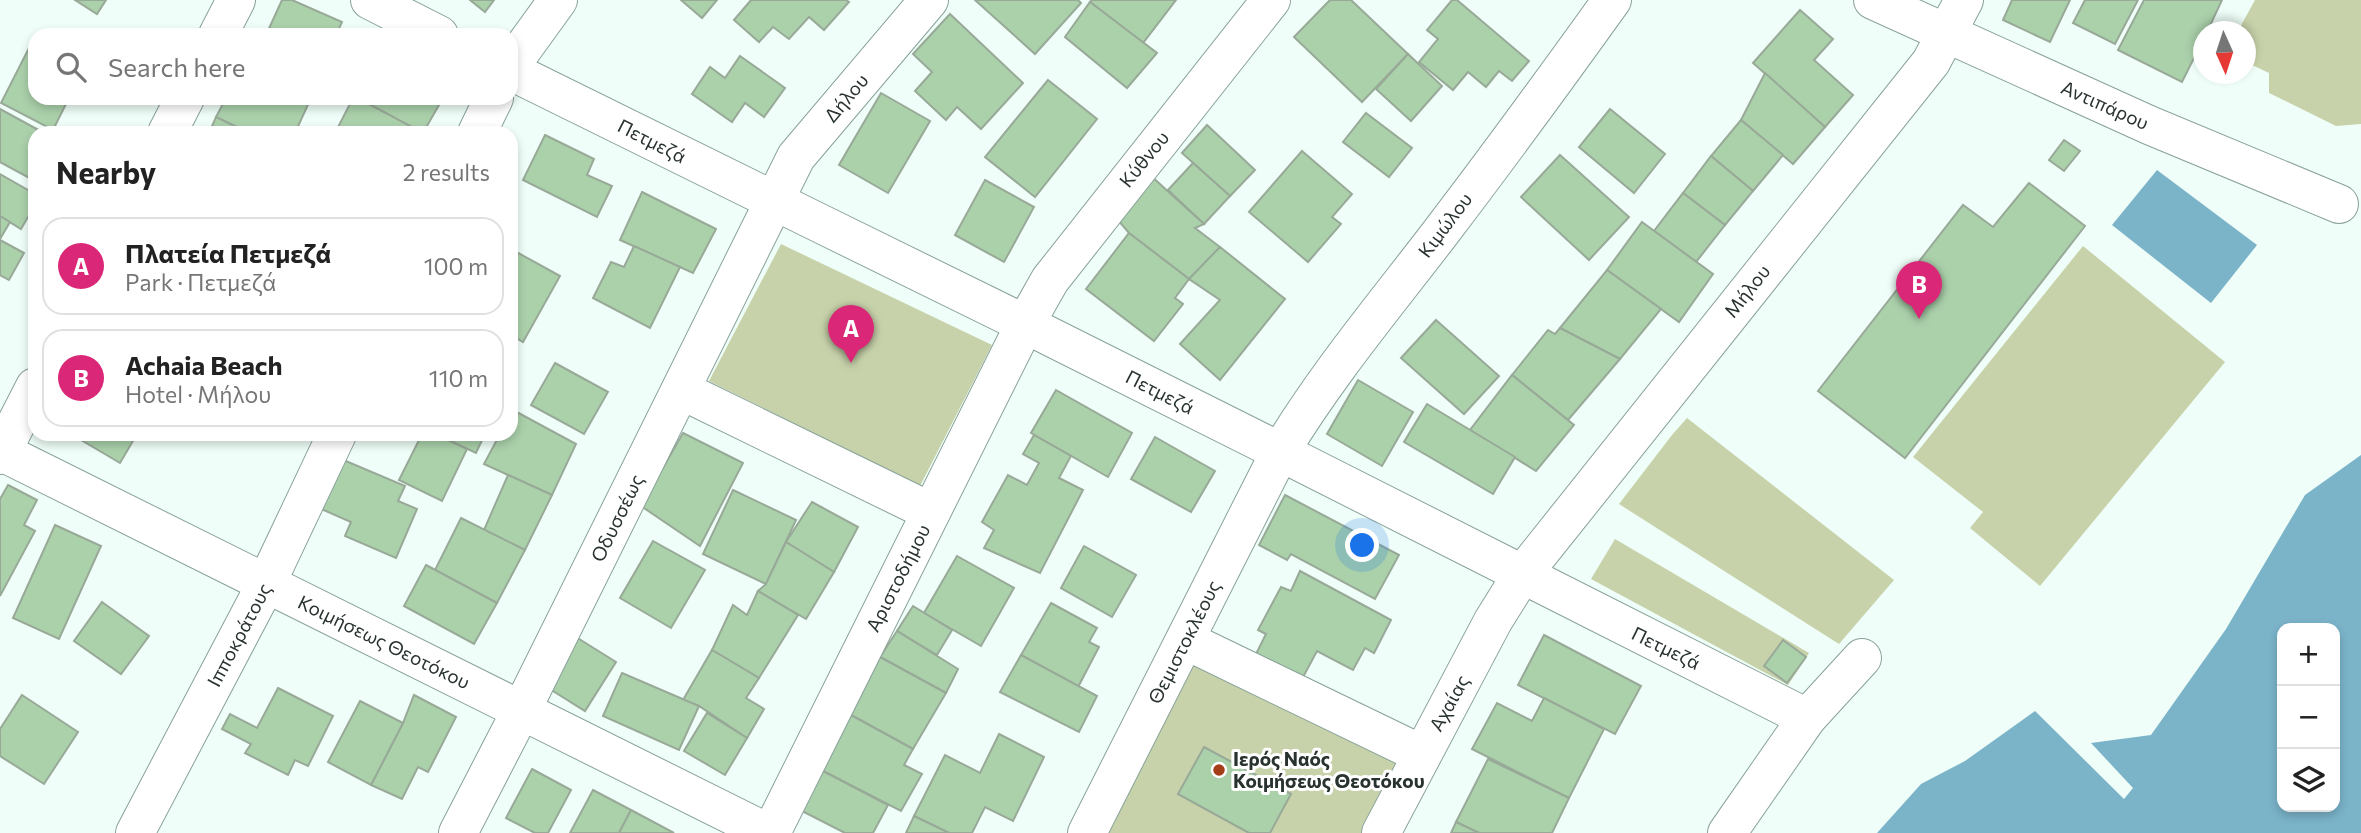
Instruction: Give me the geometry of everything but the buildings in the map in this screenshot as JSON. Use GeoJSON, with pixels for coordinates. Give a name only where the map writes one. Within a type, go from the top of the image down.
{"type":"FeatureCollection","features":[{"type":"Feature","properties":{"kind":"street"},"geometry":{"type":"LineString","coordinates":[[222,28],[236,0]]}},
{"type":"Feature","properties":{"kind":"street"},"geometry":{"type":"LineString","coordinates":[[370,0],[425,28]]}},
{"type":"Feature","properties":{"kind":"street"},"geometry":{"type":"LineString","coordinates":[[518,55],[558,0]]}},
{"type":"Feature","properties":{"kind":"street","name":"Δήλου"},"geometry":{"type":"LineString","coordinates":[[774,202],[796,157],[929,0]]}},
{"type":"Feature","properties":{"kind":"street","name":"Κύθνου"},"geometry":{"type":"LineString","coordinates":[[1025,324],[1064,261],[1271,0]]}},
{"type":"Feature","properties":{"kind":"street","name":"Κιμώλου"},"geometry":{"type":"LineString","coordinates":[[1280,452],[1356,341],[1444,228],[1612,0]]}},
{"type":"Feature","properties":{"kind":"street","name":"Αντιπάρου"},"geometry":{"type":"LineString","coordinates":[[1873,0],[2149,125],[2339,204]]}},
{"type":"Feature","properties":{"kind":"street","name":"Μήλου"},"geometry":{"type":"LineString","coordinates":[[1521,576],[1931,62],[1964,0]]}},
{"type":"Feature","properties":{"kind":"street","name":"Πετμεζά"},"geometry":{"type":"LineString","coordinates":[[518,74],[1025,324],[1807,718]]}},
{"type":"Feature","properties":{"kind":"street"},"geometry":{"type":"LineString","coordinates":[[171,126],[181,105]]}},
{"type":"Feature","properties":{"kind":"street"},"geometry":{"type":"LineString","coordinates":[[480,126],[491,105]]}},
{"type":"Feature","properties":{"kind":"street","name":"Οδυσσέως"},"geometry":{"type":"LineString","coordinates":[[457,833],[522,711],[774,202]]}},
{"type":"Feature","properties":{"kind":"street","name":"Αριστοδήμου"},"geometry":{"type":"LineString","coordinates":[[769,833],[1025,324]]}},
{"type":"Feature","properties":{"kind":"street"},"geometry":{"type":"LineString","coordinates":[[681,390],[931,512]]}},
{"type":"Feature","properties":{"kind":"street"},"geometry":{"type":"LineString","coordinates":[[1,452],[28,400]]}},
{"type":"Feature","properties":{"kind":"street","name":"Ιπποκράτους"},"geometry":{"type":"LineString","coordinates":[[135,833],[266,584],[334,441]]}},
{"type":"Feature","properties":{"kind":"street","name":"Κοιμήσεως Θεοτόκου"},"geometry":{"type":"LineString","coordinates":[[1,452],[769,833]]}},
{"type":"Feature","properties":{"kind":"street","name":"Θεμιστοκλέους"},"geometry":{"type":"LineString","coordinates":[[1087,833],[1280,452]]}},
{"type":"Feature","properties":{"kind":"street","name":"Αχαίας"},"geometry":{"type":"LineString","coordinates":[[1381,833],[1498,612],[1521,576]]}},
{"type":"Feature","properties":{"kind":"street"},"geometry":{"type":"LineString","coordinates":[[1185,640],[1421,754]]}},
{"type":"Feature","properties":{"kind":"street"},"geometry":{"type":"LineString","coordinates":[[1727,833],[1807,718],[1862,658]]}},
{"type":"Feature","properties":{"kind":"green space"},"geometry":{"type":"Polygon","coordinates":[[[2255,0],[2361,0],[2361,124],[2336,126],[2269,93],[2269,73],[2256,67],[2256,21],[2243,21],[2255,0]]]}},
{"type":"Feature","properties":{"kind":"green space"},"geometry":{"type":"Polygon","coordinates":[[[781,244],[992,345],[920,486],[709,381],[781,244]]]}},
{"type":"Feature","properties":{"kind":"green space"},"geometry":{"type":"Polygon","coordinates":[[[2083,246],[2225,362],[2040,586],[1970,528],[1983,512],[1913,457],[2083,246]]]}},
{"type":"Feature","properties":{"kind":"green space"},"geometry":{"type":"Polygon","coordinates":[[[1687,418],[1894,580],[1839,644],[1619,504],[1687,418]]]}},
{"type":"Feature","properties":{"kind":"green space"},"geometry":{"type":"Polygon","coordinates":[[[1615,539],[1809,653],[1788,685],[1591,579],[1615,539]]]}},
{"type":"Feature","properties":{"kind":"green space"},"geometry":{"type":"Polygon","coordinates":[[[1185,640],[1421,754],[1381,833],[1087,833],[1185,640]]]}},
{"type":"Feature","properties":{"kind":"water"},"geometry":{"type":"Polygon","coordinates":[[[2157,170],[2257,245],[2211,303],[2112,225],[2157,170]]]}},
{"type":"Feature","properties":{"kind":"water"},"geometry":{"type":"Polygon","coordinates":[[[2361,455],[2361,833],[1877,833],[1921,784],[1965,761],[2035,711],[2124,799],[2133,788],[2091,743],[2151,735],[2226,629],[2305,495],[2361,455]]]}},
{"type":"Feature","properties":{"kind":"place","name":"Achaia Beach"},"geometry":{"type":"Point","coordinates":[1919,319]}},
{"type":"Feature","properties":{"kind":"place","name":"Πλατεία Πετμεζά"},"geometry":{"type":"Point","coordinates":[851,363]}},
{"type":"Feature","properties":{"kind":"place","name":"Ιερός Ναός Κοιμήσεως Θεοτόκου"},"geometry":{"type":"Point","coordinates":[1219,770]}}]}
